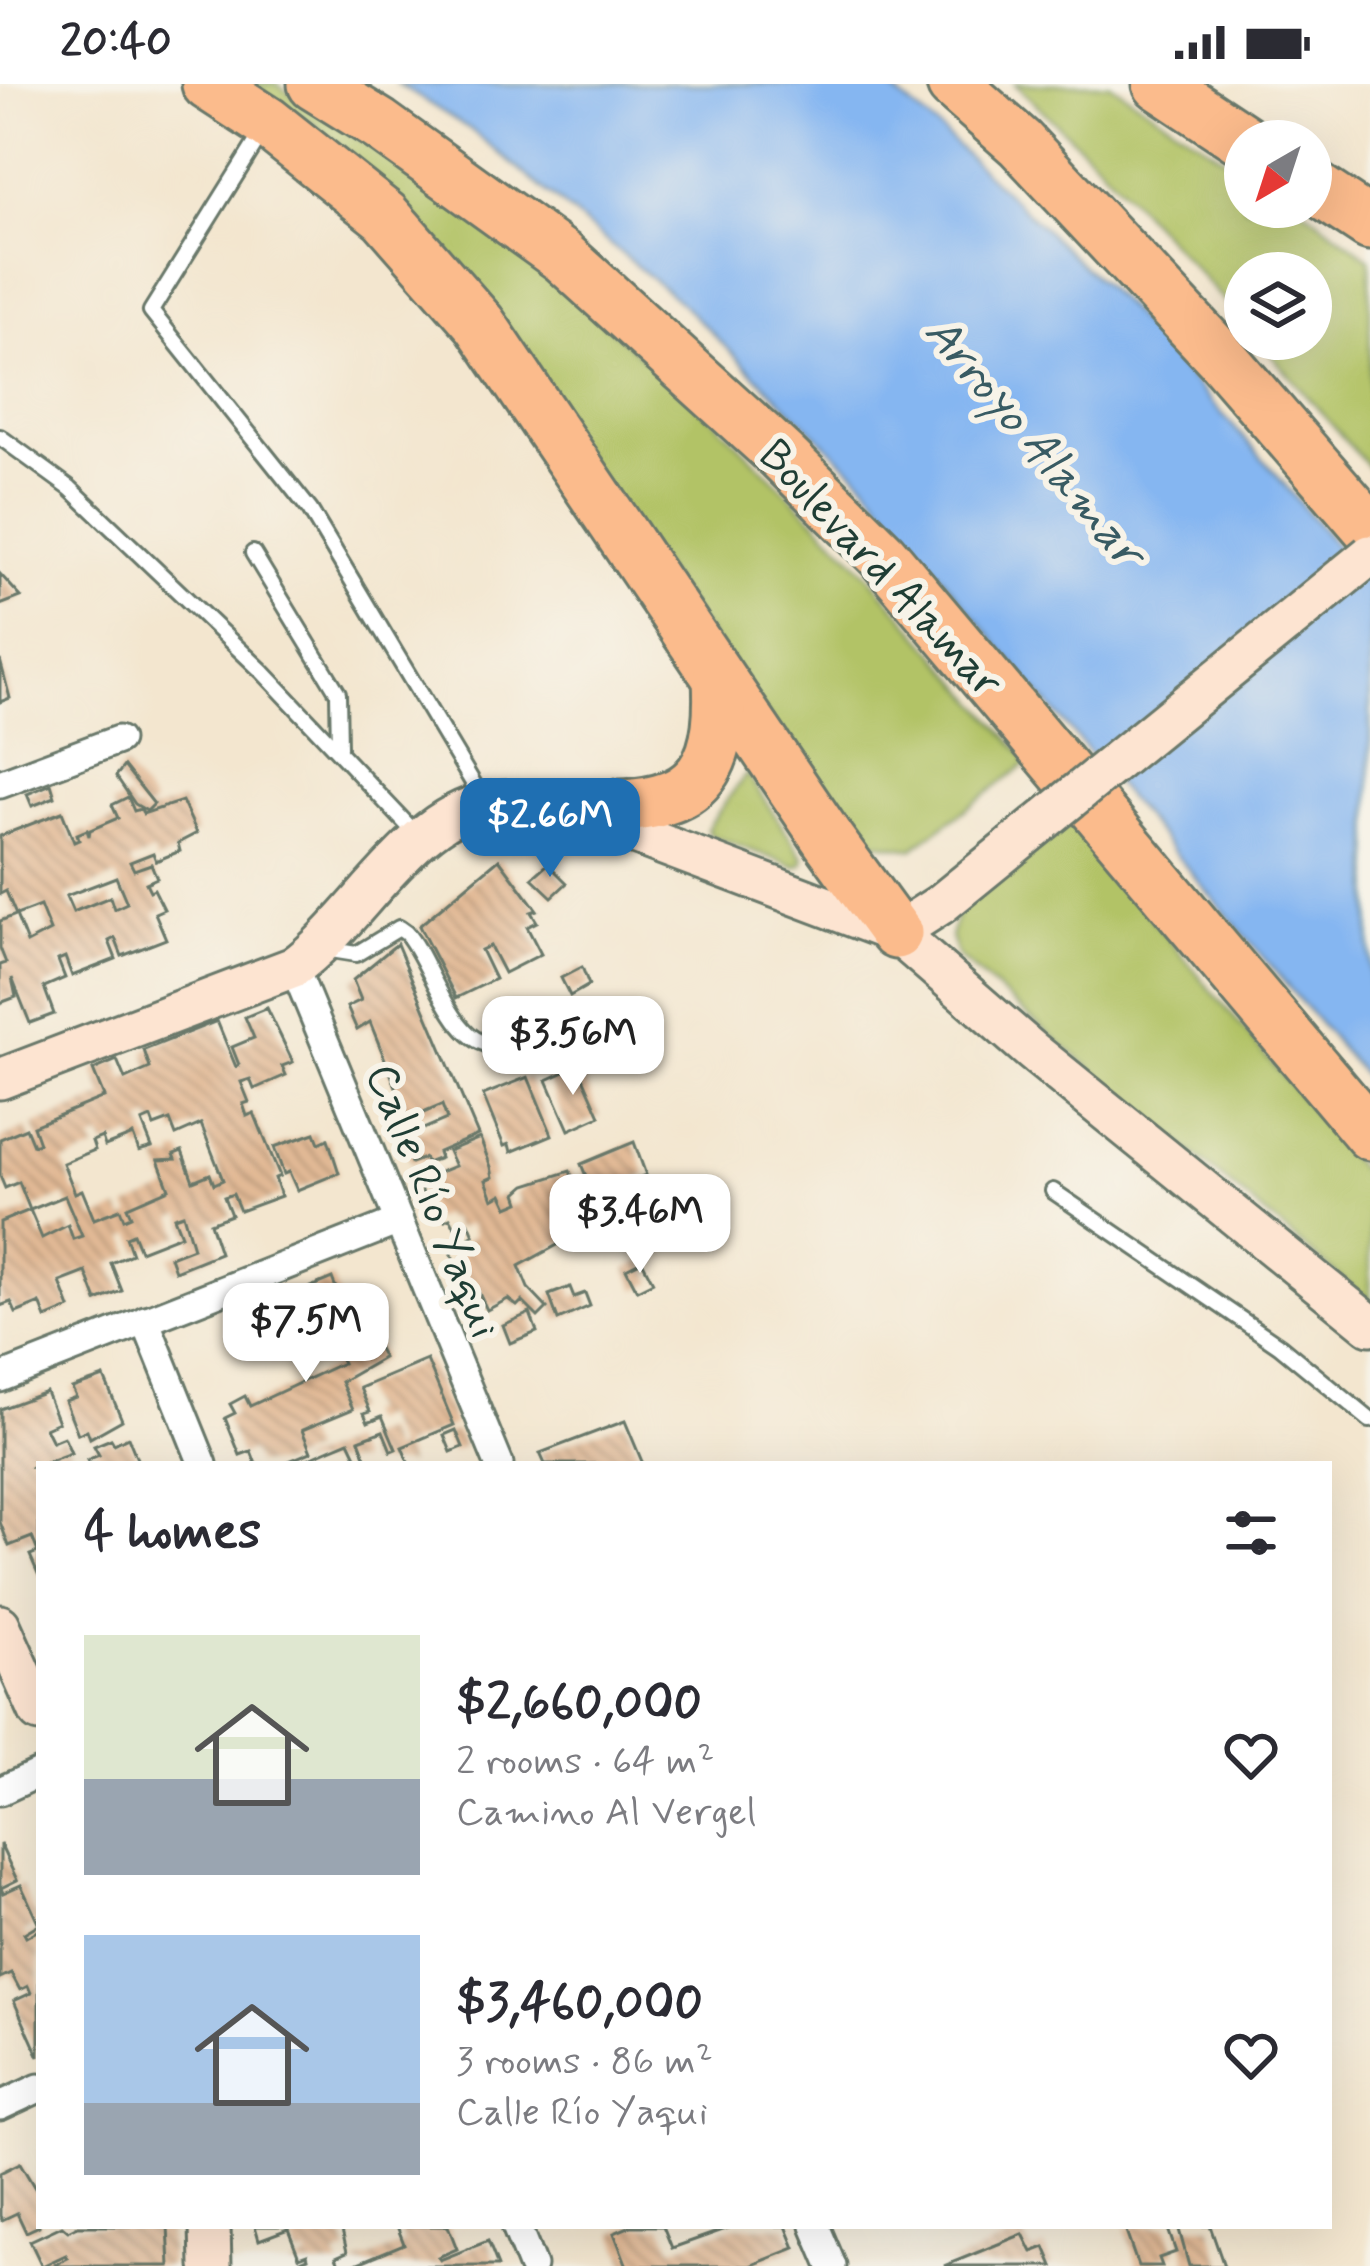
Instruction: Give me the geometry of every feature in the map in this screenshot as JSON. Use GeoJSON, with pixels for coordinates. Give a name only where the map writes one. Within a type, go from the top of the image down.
{"type":"FeatureCollection","features":[{"type":"Feature","properties":{"kind":"highway"},"geometry":{"type":"LineString","coordinates":[[208,84],[268,123],[385,216],[480,324],[896,933]]}},
{"type":"Feature","properties":{"kind":"highway","name":"Boulevard Alamar"},"geometry":{"type":"LineString","coordinates":[[314,84],[380,125],[563,257],[749,425],[883,555],[1370,1134]]}},
{"type":"Feature","properties":{"kind":"highway"},"geometry":{"type":"LineString","coordinates":[[953,84],[1020,143],[1190,324],[1370,529]]}},
{"type":"Feature","properties":{"kind":"highway"},"geometry":{"type":"LineString","coordinates":[[1159,84],[1224,127]]}},
{"type":"Feature","properties":{"kind":"highway"},"geometry":{"type":"LineString","coordinates":[[1332,199],[1370,224]]}},
{"type":"Feature","properties":{"kind":"highway"},"geometry":{"type":"LineString","coordinates":[[562,807],[647,804],[676,797],[701,777],[713,758],[718,734],[719,680]]}},
{"type":"Feature","properties":{"kind":"street"},"geometry":{"type":"LineString","coordinates":[[896,933],[941,904],[1370,555]]}},
{"type":"Feature","properties":{"kind":"street"},"geometry":{"type":"LineString","coordinates":[[0,784],[118,740]]}},
{"type":"Feature","properties":{"kind":"street"},"geometry":{"type":"LineString","coordinates":[[0,1079],[307,958],[420,839],[485,803],[562,807],[896,933],[1050,1066],[1370,1325]]}},
{"type":"Feature","properties":{"kind":"street","name":"Calle Río Yaqui"},"geometry":{"type":"LineString","coordinates":[[307,958],[399,1221],[498,1461]]}},
{"type":"Feature","properties":{"kind":"street"},"geometry":{"type":"LineString","coordinates":[[0,1378],[399,1221]]}},
{"type":"Feature","properties":{"kind":"street"},"geometry":{"type":"LineString","coordinates":[[145,1320],[202,1461]]}},
{"type":"Feature","properties":{"kind":"street"},"geometry":{"type":"LineString","coordinates":[[0,1624],[36,1705]]}},
{"type":"Feature","properties":{"kind":"street"},"geometry":{"type":"LineString","coordinates":[[0,1791],[36,1774]]}},
{"type":"Feature","properties":{"kind":"street"},"geometry":{"type":"LineString","coordinates":[[0,2106],[36,2089]]}},
{"type":"Feature","properties":{"kind":"street"},"geometry":{"type":"LineString","coordinates":[[210,2229],[212,2266]]}},
{"type":"Feature","properties":{"kind":"street"},"geometry":{"type":"LineString","coordinates":[[516,2229],[532,2266]]}},
{"type":"Feature","properties":{"kind":"street"},"geometry":{"type":"LineString","coordinates":[[816,2229],[832,2266]]}},
{"type":"Feature","properties":{"kind":"lane"},"geometry":{"type":"LineString","coordinates":[[268,123],[151,311],[310,510],[485,803]]}},
{"type":"Feature","properties":{"kind":"lane"},"geometry":{"type":"LineString","coordinates":[[0,436],[70,488],[339,748],[420,839]]}},
{"type":"Feature","properties":{"kind":"lane"},"geometry":{"type":"LineString","coordinates":[[253,553],[338,693],[339,748]]}},
{"type":"Feature","properties":{"kind":"lane"},"geometry":{"type":"LineString","coordinates":[[307,958],[356,954],[399,928],[411,938],[461,1028],[478,1042],[497,1045],[570,1013]]}},
{"type":"Feature","properties":{"kind":"lane"},"geometry":{"type":"LineString","coordinates":[[1053,1192],[1280,1346],[1370,1420]]}},
{"type":"Feature","properties":{"kind":"green space"},"geometry":{"type":"Polygon","coordinates":[[[248,84],[276,84],[494,228],[713,419],[856,561],[1029,762],[912,849],[874,842],[849,831],[421,229],[367,169],[313,123],[248,84]]]}},
{"type":"Feature","properties":{"kind":"green space"},"geometry":{"type":"Polygon","coordinates":[[[1015,84],[1110,84],[1224,157],[1224,228],[1329,228],[1370,259],[1370,469],[1276,360],[1332,360],[1332,252],[1224,252],[1224,301],[1099,164],[1015,84]]]}},
{"type":"Feature","properties":{"kind":"green space"},"geometry":{"type":"Polygon","coordinates":[[[747,774],[804,858],[803,864],[796,867],[712,836],[707,830],[747,774]]]}},
{"type":"Feature","properties":{"kind":"green space"},"geometry":{"type":"Polygon","coordinates":[[[1071,822],[1370,1181],[1370,1302],[958,957],[951,938],[957,912],[1071,822]]]}},
{"type":"Feature","properties":{"kind":"water","name":"Arroyo Alamar"},"geometry":{"type":"Polygon","coordinates":[[[398,84],[885,84],[936,126],[1124,305],[1370,587],[1370,1083],[865,482],[678,300],[470,129],[398,84]]]}},
{"type":"Feature","properties":{"kind":"building"},"geometry":{"type":"Polygon","coordinates":[[[0,574],[21,597],[0,605],[0,574]]]}},
{"type":"Feature","properties":{"kind":"building"},"geometry":{"type":"Polygon","coordinates":[[[0,660],[10,698],[0,702],[0,660]]]}},
{"type":"Feature","properties":{"kind":"building"},"geometry":{"type":"Polygon","coordinates":[[[124,766],[154,804],[147,811],[135,804],[116,776],[124,766]]]}},
{"type":"Feature","properties":{"kind":"building"},"geometry":{"type":"Polygon","coordinates":[[[51,784],[55,797],[32,806],[27,794],[51,784]]]}},
{"type":"Feature","properties":{"kind":"building"},"geometry":{"type":"Polygon","coordinates":[[[128,797],[134,811],[141,809],[143,814],[182,801],[197,833],[178,843],[180,851],[156,861],[153,853],[130,862],[134,870],[151,864],[157,878],[146,883],[164,909],[155,913],[166,939],[122,956],[115,938],[109,941],[116,959],[72,976],[65,957],[58,960],[65,978],[44,987],[54,1014],[30,1023],[12,978],[16,997],[0,1003],[0,965],[6,963],[0,948],[0,921],[16,915],[6,891],[0,894],[0,836],[62,812],[74,842],[79,840],[77,834],[87,830],[89,836],[90,830],[118,818],[112,805],[128,797]],[[116,877],[66,896],[73,912],[110,897],[114,909],[127,903],[116,877]],[[40,906],[16,915],[27,943],[50,931],[40,906]]]}},
{"type":"Feature","properties":{"kind":"building"},"geometry":{"type":"Polygon","coordinates":[[[499,859],[537,910],[531,912],[537,922],[527,927],[541,954],[504,973],[490,946],[481,950],[495,979],[456,998],[419,926],[499,859]]]}},
{"type":"Feature","properties":{"kind":"building"},"geometry":{"type":"Polygon","coordinates":[[[548,864],[567,883],[552,897],[532,878],[548,864]]]}},
{"type":"Feature","properties":{"kind":"building"},"geometry":{"type":"Polygon","coordinates":[[[397,944],[478,1135],[438,1152],[440,1158],[427,1163],[424,1158],[411,1163],[402,1138],[447,1119],[442,1105],[409,1119],[370,1022],[357,1030],[347,1007],[361,1000],[353,980],[397,944]]]}},
{"type":"Feature","properties":{"kind":"building"},"geometry":{"type":"Polygon","coordinates":[[[582,967],[589,985],[570,996],[561,978],[582,967]]]}},
{"type":"Feature","properties":{"kind":"building"},"geometry":{"type":"Polygon","coordinates":[[[267,1008],[293,1062],[282,1066],[286,1075],[254,1089],[250,1079],[241,1082],[249,1102],[243,1104],[247,1116],[254,1113],[280,1176],[275,1178],[281,1196],[240,1211],[233,1194],[224,1197],[231,1215],[210,1223],[220,1253],[175,1271],[170,1257],[193,1248],[183,1214],[174,1217],[181,1235],[140,1251],[133,1234],[126,1237],[132,1254],[111,1263],[122,1291],[97,1301],[86,1272],[60,1282],[70,1308],[46,1318],[40,1303],[16,1313],[11,1302],[0,1306],[0,1222],[30,1210],[19,1182],[5,1188],[0,1176],[0,1139],[26,1128],[33,1145],[39,1143],[33,1126],[104,1097],[93,1070],[117,1060],[125,1079],[150,1068],[144,1050],[217,1021],[236,1067],[232,1047],[254,1038],[245,1017],[267,1008]],[[151,1118],[142,1122],[152,1147],[139,1151],[133,1135],[105,1146],[102,1137],[92,1141],[95,1150],[63,1163],[75,1193],[82,1190],[94,1219],[120,1209],[124,1219],[131,1216],[127,1207],[169,1189],[158,1160],[176,1159],[174,1154],[182,1151],[193,1181],[210,1174],[214,1184],[223,1180],[201,1124],[176,1135],[170,1120],[154,1126],[151,1118]],[[65,1196],[30,1210],[42,1238],[68,1225],[73,1239],[82,1236],[65,1196]]]}},
{"type":"Feature","properties":{"kind":"building"},"geometry":{"type":"Polygon","coordinates":[[[578,1066],[600,1116],[569,1130],[547,1080],[578,1066]]]}},
{"type":"Feature","properties":{"kind":"building"},"geometry":{"type":"Polygon","coordinates":[[[528,1077],[552,1135],[511,1152],[509,1144],[504,1146],[483,1095],[528,1077]]]}},
{"type":"Feature","properties":{"kind":"building"},"geometry":{"type":"Polygon","coordinates":[[[315,1133],[319,1143],[328,1139],[339,1173],[297,1190],[289,1172],[284,1174],[274,1147],[315,1133]]]}},
{"type":"Feature","properties":{"kind":"building"},"geometry":{"type":"Polygon","coordinates":[[[480,1138],[491,1167],[493,1177],[486,1180],[493,1199],[502,1194],[508,1207],[520,1202],[517,1193],[526,1185],[570,1171],[592,1226],[519,1266],[528,1288],[547,1308],[538,1317],[522,1301],[517,1306],[508,1299],[487,1310],[477,1289],[464,1296],[461,1290],[466,1287],[450,1250],[474,1235],[469,1223],[456,1229],[450,1218],[433,1219],[418,1181],[455,1166],[448,1151],[480,1138]]]}},
{"type":"Feature","properties":{"kind":"building"},"geometry":{"type":"Polygon","coordinates":[[[634,1142],[646,1175],[594,1195],[581,1164],[634,1142]]]}},
{"type":"Feature","properties":{"kind":"building"},"geometry":{"type":"Polygon","coordinates":[[[642,1261],[653,1282],[637,1290],[626,1269],[642,1261]]]}},
{"type":"Feature","properties":{"kind":"building"},"geometry":{"type":"Polygon","coordinates":[[[332,1278],[345,1311],[363,1339],[371,1335],[383,1358],[341,1382],[353,1409],[302,1430],[311,1452],[289,1461],[255,1461],[251,1451],[240,1455],[225,1418],[235,1413],[230,1404],[245,1396],[250,1406],[342,1363],[334,1345],[312,1358],[294,1310],[315,1303],[310,1287],[332,1278]]]}},
{"type":"Feature","properties":{"kind":"building"},"geometry":{"type":"Polygon","coordinates":[[[570,1287],[574,1297],[585,1293],[590,1306],[558,1320],[549,1295],[570,1287]]]}},
{"type":"Feature","properties":{"kind":"building"},"geometry":{"type":"Polygon","coordinates":[[[530,1313],[537,1332],[510,1343],[503,1325],[530,1313]]]}},
{"type":"Feature","properties":{"kind":"building"},"geometry":{"type":"Polygon","coordinates":[[[427,1360],[454,1425],[402,1447],[408,1461],[367,1461],[359,1440],[383,1431],[391,1451],[396,1449],[382,1416],[368,1422],[364,1413],[370,1411],[360,1388],[427,1360]]]}},
{"type":"Feature","properties":{"kind":"building"},"geometry":{"type":"Polygon","coordinates":[[[104,1377],[122,1420],[90,1438],[87,1430],[78,1434],[65,1401],[76,1397],[72,1388],[104,1377]]]}},
{"type":"Feature","properties":{"kind":"building"},"geometry":{"type":"Polygon","coordinates":[[[46,1392],[58,1422],[45,1428],[52,1442],[64,1437],[71,1453],[36,1461],[33,1467],[36,1547],[32,1537],[9,1546],[0,1522],[0,1409],[46,1392]]]}},
{"type":"Feature","properties":{"kind":"building"},"geometry":{"type":"Polygon","coordinates":[[[625,1421],[642,1461],[544,1461],[540,1453],[625,1421]]]}},
{"type":"Feature","properties":{"kind":"building"},"geometry":{"type":"Polygon","coordinates":[[[456,1430],[463,1447],[451,1452],[444,1435],[456,1430]]]}},
{"type":"Feature","properties":{"kind":"building"},"geometry":{"type":"Polygon","coordinates":[[[128,1437],[138,1461],[88,1461],[99,1455],[94,1446],[111,1439],[114,1444],[128,1437]]]}},
{"type":"Feature","properties":{"kind":"building"},"geometry":{"type":"Polygon","coordinates":[[[349,1441],[359,1461],[303,1461],[349,1441]]]}},
{"type":"Feature","properties":{"kind":"building"},"geometry":{"type":"Polygon","coordinates":[[[0,1844],[17,1880],[1,1888],[3,1893],[21,1885],[36,1918],[36,1926],[24,1933],[26,1937],[36,1932],[36,2050],[14,2001],[31,1993],[28,1986],[20,1990],[11,1973],[0,1978],[0,1844]]]}},
{"type":"Feature","properties":{"kind":"building"},"geometry":{"type":"Polygon","coordinates":[[[20,2163],[36,2190],[36,2227],[26,2232],[17,2213],[2,2220],[0,2173],[20,2163]]]}},
{"type":"Feature","properties":{"kind":"building"},"geometry":{"type":"Polygon","coordinates":[[[56,2229],[168,2229],[170,2266],[52,2266],[66,2255],[42,2266],[30,2241],[56,2229]]]}},
{"type":"Feature","properties":{"kind":"building"},"geometry":{"type":"Polygon","coordinates":[[[256,2229],[288,2229],[259,2240],[256,2229]]]}},
{"type":"Feature","properties":{"kind":"building"},"geometry":{"type":"Polygon","coordinates":[[[288,2229],[342,2229],[347,2252],[336,2257],[340,2266],[289,2266],[308,2258],[307,2254],[299,2257],[288,2229]]]}},
{"type":"Feature","properties":{"kind":"building"},"geometry":{"type":"Polygon","coordinates":[[[398,2229],[449,2229],[457,2249],[438,2257],[440,2260],[488,2241],[498,2266],[351,2266],[404,2244],[398,2229]]]}},
{"type":"Feature","properties":{"kind":"building"},"geometry":{"type":"Polygon","coordinates":[[[664,2229],[672,2248],[726,2229],[787,2229],[795,2248],[750,2266],[627,2266],[614,2233],[664,2229]]]}},
{"type":"Feature","properties":{"kind":"building"},"geometry":{"type":"Polygon","coordinates":[[[1125,2229],[1168,2229],[1176,2252],[1159,2258],[1162,2266],[1138,2266],[1125,2229]]]}},
{"type":"Feature","properties":{"kind":"building"},"geometry":{"type":"Polygon","coordinates":[[[1179,2229],[1211,2229],[1224,2266],[1189,2266],[1179,2229]]]}},
{"type":"Feature","properties":{"kind":"building"},"geometry":{"type":"Polygon","coordinates":[[[1023,2234],[1032,2252],[1045,2247],[1053,2266],[944,2266],[1023,2234]]]}}]}
